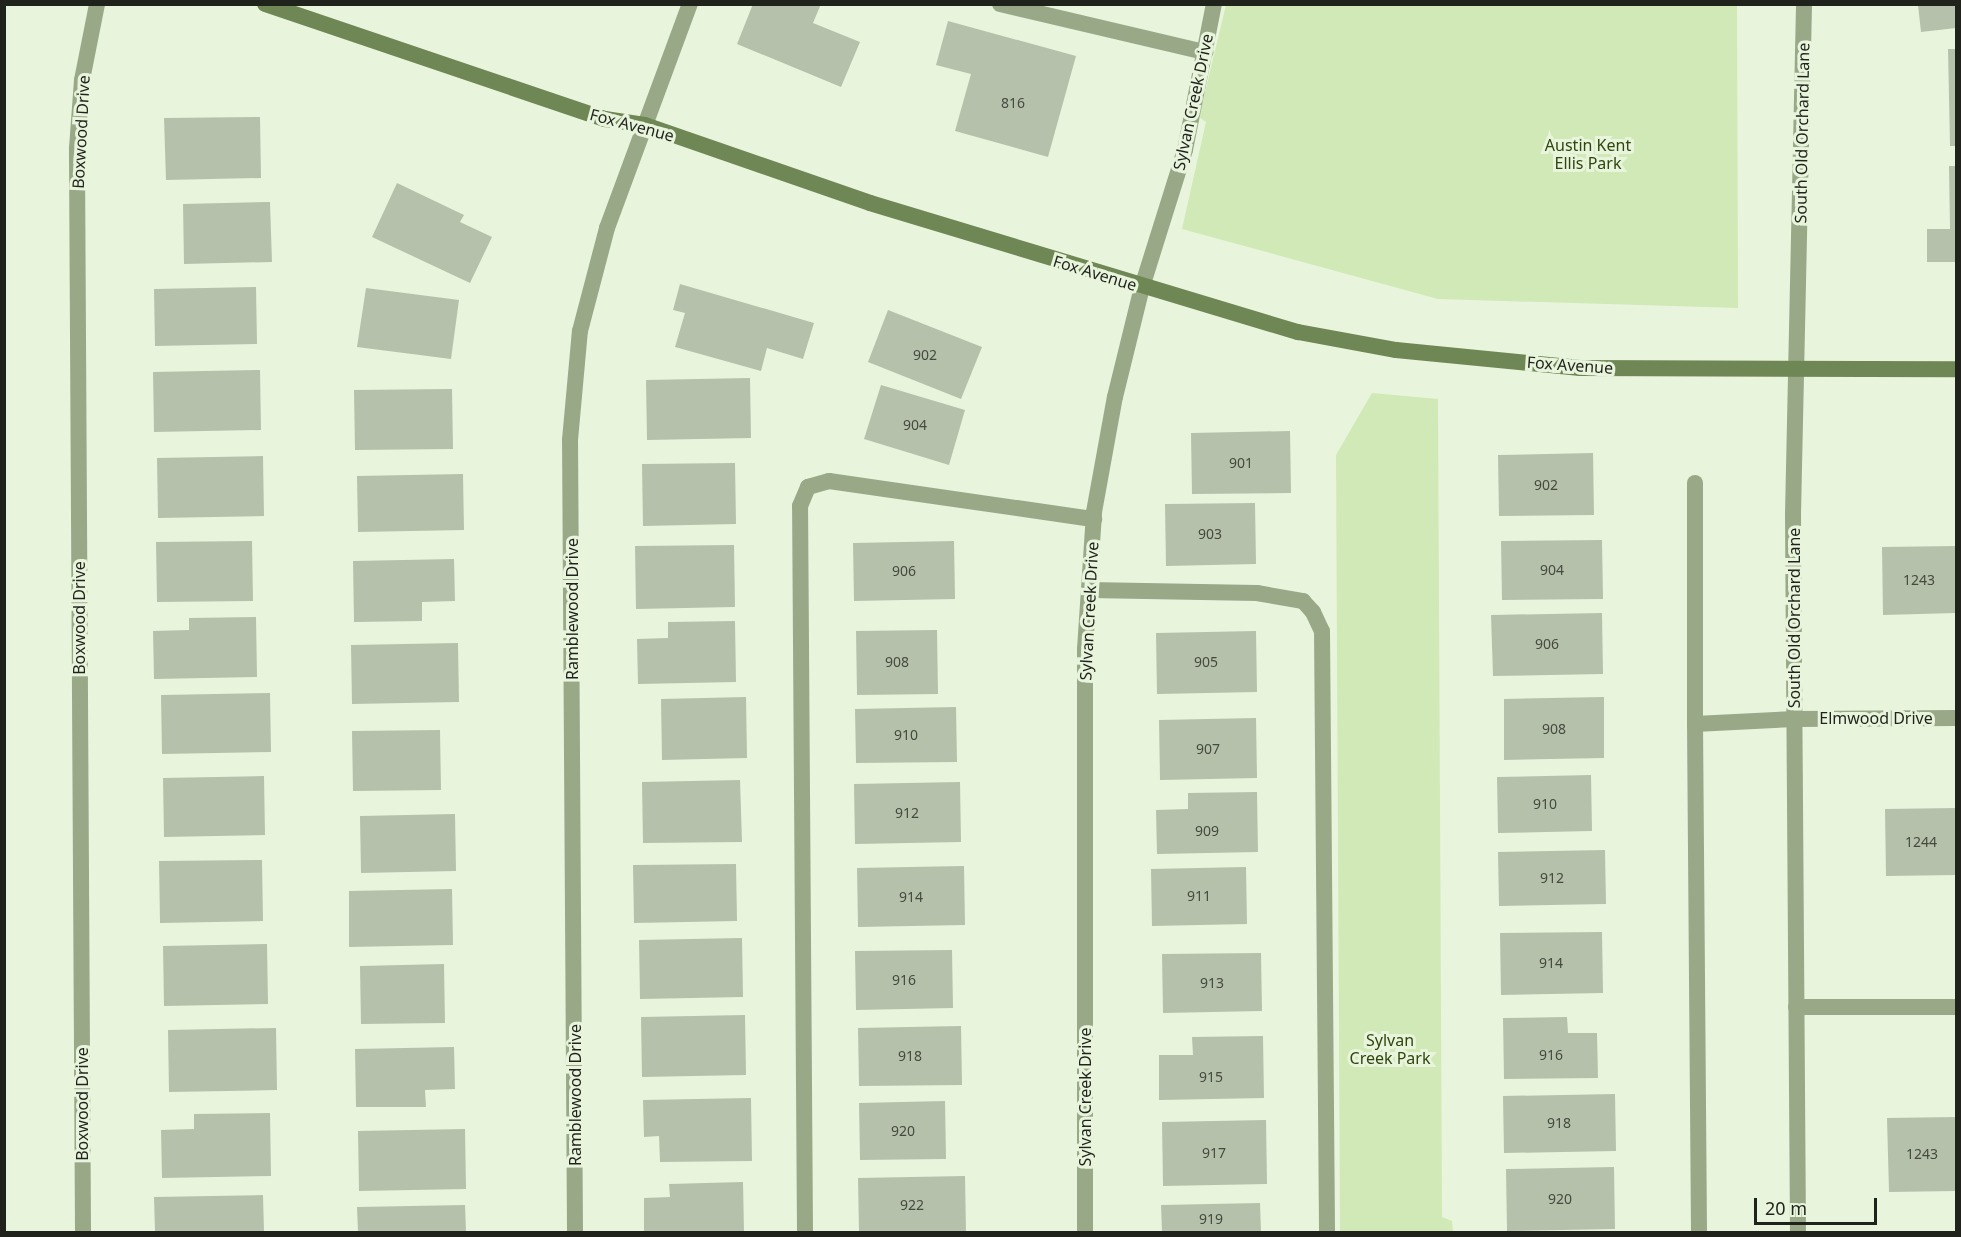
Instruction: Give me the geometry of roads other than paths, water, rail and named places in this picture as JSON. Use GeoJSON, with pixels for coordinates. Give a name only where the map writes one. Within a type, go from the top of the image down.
{"type":"FeatureCollection","features":[{"type":"Feature","properties":{"kind":"main road","name":"Fox Avenue"},"geometry":{"type":"LineString","coordinates":[[265,4],[605,119],[645,125],[870,203],[1142,287],[1298,332],[1396,350],[1580,368],[1797,371],[1956,369]]}},
{"type":"Feature","properties":{"kind":"street","name":"Boxwood Drive"},"geometry":{"type":"LineString","coordinates":[[82,1233],[77,148],[82,80],[97,4]]}},
{"type":"Feature","properties":{"kind":"street","name":"Ramblewood Drive"},"geometry":{"type":"LineString","coordinates":[[575,1233],[570,440],[580,331],[607,228],[690,4]]}},
{"type":"Feature","properties":{"kind":"street"},"geometry":{"type":"LineString","coordinates":[[1000,4],[1205,52]]}},
{"type":"Feature","properties":{"kind":"street","name":"Sylvan Creek Drive"},"geometry":{"type":"LineString","coordinates":[[1085,1233],[1085,649],[1094,519],[1115,397],[1142,287],[1185,150],[1214,4]]}},
{"type":"Feature","properties":{"kind":"street","name":"South Old Orchard Lane"},"geometry":{"type":"LineString","coordinates":[[1798,1233],[1795,719],[1797,371],[1804,4]]}},
{"type":"Feature","properties":{"kind":"street"},"geometry":{"type":"LineString","coordinates":[[805,1233],[800,506],[808,487],[829,481],[1094,519]]}},
{"type":"Feature","properties":{"kind":"street"},"geometry":{"type":"LineString","coordinates":[[1695,483],[1699,1233]]}},
{"type":"Feature","properties":{"kind":"street"},"geometry":{"type":"LineString","coordinates":[[1089,590],[1257,593],[1303,602],[1313,612],[1322,631],[1327,1233]]}},
{"type":"Feature","properties":{"kind":"street","name":"Elmwood Drive"},"geometry":{"type":"LineString","coordinates":[[1695,724],[1795,719],[1956,718]]}},
{"type":"Feature","properties":{"kind":"street"},"geometry":{"type":"LineString","coordinates":[[1796,1007],[1956,1006]]}},
{"type":"Feature","properties":{"kind":"park label","name":"Austin Kent Ellis Park"},"geometry":{"type":"Point","coordinates":[1588,154]}},
{"type":"Feature","properties":{"kind":"park label","name":"Sylvan Creek Park"},"geometry":{"type":"Point","coordinates":[1390,1049]}}]}
